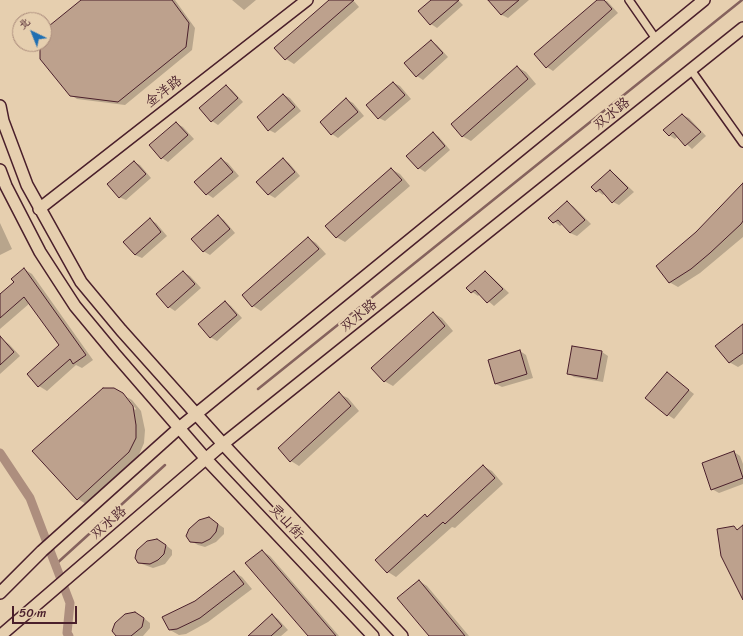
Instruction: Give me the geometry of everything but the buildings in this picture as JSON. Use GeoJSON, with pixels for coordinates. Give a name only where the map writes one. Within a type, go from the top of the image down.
{"type":"FeatureCollection","features":[{"type":"Feature","properties":{"kind":"main road","name":"金洋路"},"geometry":{"type":"LineString","coordinates":[[38,209],[307,0]]}},
{"type":"Feature","properties":{"kind":"main road","name":"双水路"},"geometry":{"type":"LineString","coordinates":[[0,593],[42,551],[179,428],[704,0]]}},
{"type":"Feature","properties":{"kind":"main road","name":"双水路"},"geometry":{"type":"LineString","coordinates":[[0,636],[59,587],[223,444],[743,28]]}},
{"type":"Feature","properties":{"kind":"main road","name":"灵山街"},"geometry":{"type":"LineString","coordinates":[[0,106],[3,121],[27,185],[38,209],[81,282],[121,330],[223,444],[402,636]]}},
{"type":"Feature","properties":{"kind":"main road","name":"灵山街"},"geometry":{"type":"LineString","coordinates":[[0,170],[6,186],[40,252],[75,306],[206,459],[373,636]]}},
{"type":"Feature","properties":{"kind":"street"},"geometry":{"type":"LineString","coordinates":[[629,0],[656,39]]}},
{"type":"Feature","properties":{"kind":"street"},"geometry":{"type":"LineString","coordinates":[[691,70],[743,143]]}},
{"type":"Feature","properties":{"kind":"waterway"},"geometry":{"type":"LineString","coordinates":[[258,389],[742,0]]}},
{"type":"Feature","properties":{"kind":"waterway"},"geometry":{"type":"LineString","coordinates":[[0,453],[30,498],[70,603],[67,633],[69,636]]}},
{"type":"Feature","properties":{"kind":"waterway"},"geometry":{"type":"LineString","coordinates":[[55,565],[165,465]]}}]}
